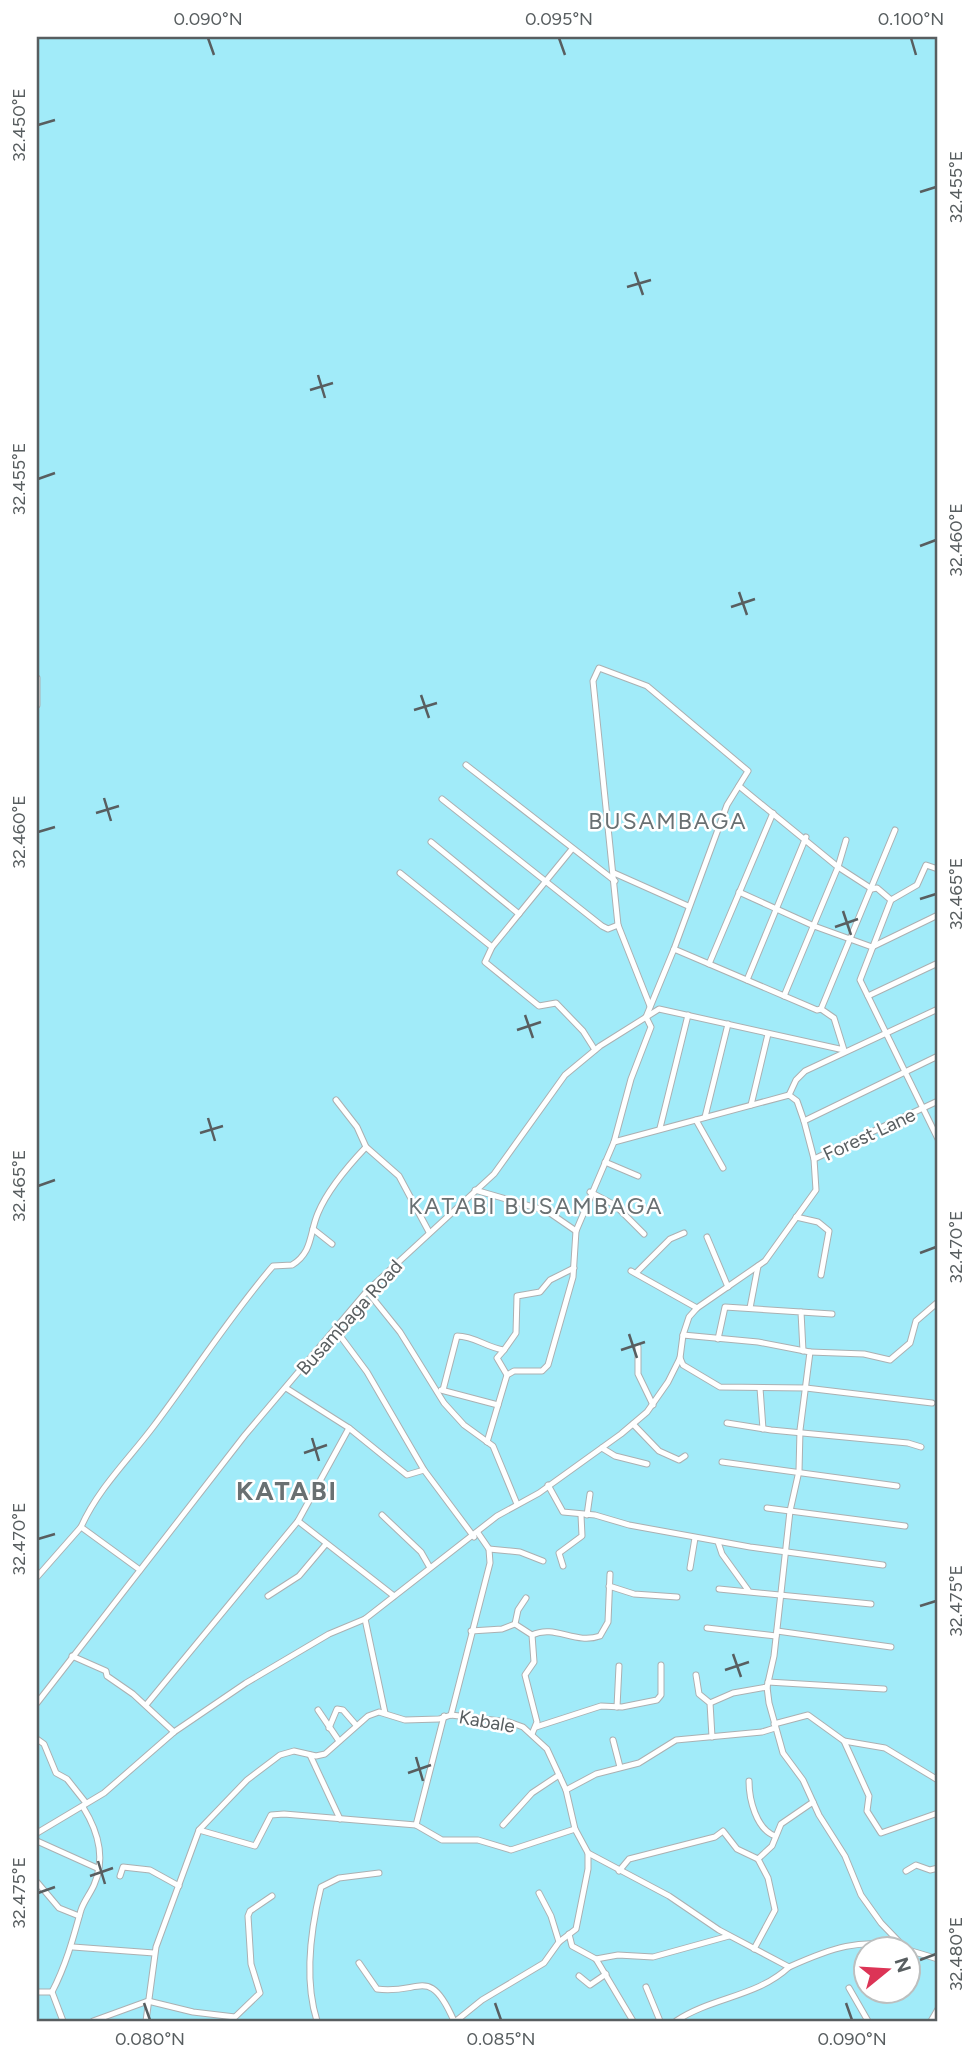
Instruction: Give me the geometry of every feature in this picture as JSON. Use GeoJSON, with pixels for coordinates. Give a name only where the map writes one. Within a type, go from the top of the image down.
{"type":"FeatureCollection","features":[{"type":"Feature","properties":{"kind":"street"},"geometry":{"type":"LineString","coordinates":[[487,1442],[507,1375],[514,1371],[542,1371],[548,1365],[574,1268],[576,1231],[590,1192],[614,1142],[631,1079],[651,1027],[646,1017],[727,805],[748,774],[746,769],[647,686],[599,668],[593,681],[618,925],[650,1006]]}},
{"type":"Feature","properties":{"kind":"street"},"geometry":{"type":"LineString","coordinates":[[37,678],[37,705]]}},
{"type":"Feature","properties":{"kind":"street"},"geometry":{"type":"LineString","coordinates":[[466,765],[615,881]]}},
{"type":"Feature","properties":{"kind":"street"},"geometry":{"type":"LineString","coordinates":[[739,786],[806,837],[838,867],[872,889],[877,888],[891,900]]}},
{"type":"Feature","properties":{"kind":"street"},"geometry":{"type":"LineString","coordinates":[[442,799],[605,928],[618,925]]}},
{"type":"Feature","properties":{"kind":"street"},"geometry":{"type":"LineString","coordinates":[[709,964],[773,813]]}},
{"type":"Feature","properties":{"kind":"street"},"geometry":{"type":"LineString","coordinates":[[821,1009],[895,830]]}},
{"type":"Feature","properties":{"kind":"street"},"geometry":{"type":"LineString","coordinates":[[747,980],[806,837]]}},
{"type":"Feature","properties":{"kind":"street"},"geometry":{"type":"LineString","coordinates":[[784,996],[838,867],[846,840]]}},
{"type":"Feature","properties":{"kind":"street"},"geometry":{"type":"LineString","coordinates":[[431,842],[519,914]]}},
{"type":"Feature","properties":{"kind":"street"},"geometry":{"type":"LineString","coordinates":[[572,849],[492,947],[486,959],[490,968],[539,1006],[556,1003],[583,1031],[595,1050]]}},
{"type":"Feature","properties":{"kind":"street"},"geometry":{"type":"LineString","coordinates":[[938,869],[926,865],[917,885],[891,900],[860,978],[938,1139]]}},
{"type":"Feature","properties":{"kind":"street"},"geometry":{"type":"LineString","coordinates":[[400,873],[492,947]]}},
{"type":"Feature","properties":{"kind":"street"},"geometry":{"type":"LineString","coordinates":[[614,873],[688,906]]}},
{"type":"Feature","properties":{"kind":"street"},"geometry":{"type":"LineString","coordinates":[[739,892],[814,926],[872,947],[938,915]]}},
{"type":"Feature","properties":{"kind":"street"},"geometry":{"type":"LineString","coordinates":[[674,949],[817,1010],[821,1009],[834,1018],[844,1050]]}},
{"type":"Feature","properties":{"kind":"street"},"geometry":{"type":"LineString","coordinates":[[868,996],[938,963]]}},
{"type":"Feature","properties":{"kind":"street"},"geometry":{"type":"LineString","coordinates":[[646,1017],[659,1009],[844,1050]]}},
{"type":"Feature","properties":{"kind":"street"},"geometry":{"type":"LineString","coordinates":[[614,1142],[789,1095],[800,1076],[844,1050],[938,1009]]}},
{"type":"Feature","properties":{"kind":"street"},"geometry":{"type":"LineString","coordinates":[[660,1128],[688,1015]]}},
{"type":"Feature","properties":{"kind":"street","name":"Busambaga Road"},"geometry":{"type":"LineString","coordinates":[[37,1703],[245,1435],[367,1291],[494,1174],[556,1085],[595,1050],[646,1017]]}},
{"type":"Feature","properties":{"kind":"street"},"geometry":{"type":"LineString","coordinates":[[705,1117],[728,1024]]}},
{"type":"Feature","properties":{"kind":"street"},"geometry":{"type":"LineString","coordinates":[[751,1105],[768,1034]]}},
{"type":"Feature","properties":{"kind":"street"},"geometry":{"type":"LineString","coordinates":[[804,1121],[938,1056]]}},
{"type":"Feature","properties":{"kind":"street"},"geometry":{"type":"LineString","coordinates":[[37,1833],[85,1805],[120,1780],[174,1732],[272,1667],[329,1634],[365,1619],[427,1572],[429,1566],[602,1448],[653,1405],[680,1358],[689,1317],[697,1308],[759,1266],[816,1190],[814,1159],[804,1121],[797,1101],[789,1095]]}},
{"type":"Feature","properties":{"kind":"street"},"geometry":{"type":"LineString","coordinates":[[336,1100],[356,1127],[366,1147],[399,1176],[429,1232]]}},
{"type":"Feature","properties":{"kind":"street","name":"Forest Lane"},"geometry":{"type":"LineString","coordinates":[[814,1159],[938,1101]]}},
{"type":"Feature","properties":{"kind":"street"},"geometry":{"type":"LineString","coordinates":[[696,1120],[723,1168]]}},
{"type":"Feature","properties":{"kind":"street"},"geometry":{"type":"LineString","coordinates":[[37,1577],[82,1527],[105,1484],[154,1426],[244,1298],[273,1266],[292,1265],[303,1257],[310,1247],[313,1229],[326,1199],[366,1147]]}},
{"type":"Feature","properties":{"kind":"street"},"geometry":{"type":"LineString","coordinates":[[604,1161],[638,1176]]}},
{"type":"Feature","properties":{"kind":"street"},"geometry":{"type":"LineString","coordinates":[[475,1190],[547,1211],[576,1231]]}},
{"type":"Feature","properties":{"kind":"street"},"geometry":{"type":"LineString","coordinates":[[590,1192],[615,1205],[644,1234]]}},
{"type":"Feature","properties":{"kind":"street"},"geometry":{"type":"LineString","coordinates":[[796,1217],[818,1222],[829,1231],[821,1275]]}},
{"type":"Feature","properties":{"kind":"street"},"geometry":{"type":"LineString","coordinates":[[313,1229],[332,1244]]}},
{"type":"Feature","properties":{"kind":"street"},"geometry":{"type":"LineString","coordinates":[[684,1233],[670,1239],[633,1272],[697,1308]]}},
{"type":"Feature","properties":{"kind":"street"},"geometry":{"type":"LineString","coordinates":[[707,1237],[728,1287]]}},
{"type":"Feature","properties":{"kind":"street"},"geometry":{"type":"LineString","coordinates":[[750,1308],[759,1266]]}},
{"type":"Feature","properties":{"kind":"street"},"geometry":{"type":"LineString","coordinates":[[507,1375],[497,1359],[516,1333],[517,1296],[540,1292],[551,1280],[574,1268]]}},
{"type":"Feature","properties":{"kind":"street"},"geometry":{"type":"LineString","coordinates":[[367,1291],[400,1332],[434,1390],[464,1425],[487,1442],[496,1453],[517,1504]]}},
{"type":"Feature","properties":{"kind":"street"},"geometry":{"type":"LineString","coordinates":[[683,1335],[806,1351],[864,1354],[890,1360],[910,1343],[916,1321],[938,1302]]}},
{"type":"Feature","properties":{"kind":"street"},"geometry":{"type":"LineString","coordinates":[[718,1339],[725,1307],[832,1314]]}},
{"type":"Feature","properties":{"kind":"street"},"geometry":{"type":"LineString","coordinates":[[801,1312],[806,1351],[806,1388],[800,1430],[799,1471],[790,1511],[768,1684],[774,1726],[783,1753],[803,1780],[845,1856],[863,1898],[896,1936]]}},
{"type":"Feature","properties":{"kind":"street"},"geometry":{"type":"LineString","coordinates":[[335,1329],[367,1372],[424,1470],[476,1535],[489,1549],[520,1552],[543,1561]]}},
{"type":"Feature","properties":{"kind":"street"},"geometry":{"type":"LineString","coordinates":[[443,1390],[457,1335],[480,1339],[492,1349],[504,1350]]}},
{"type":"Feature","properties":{"kind":"street"},"geometry":{"type":"LineString","coordinates":[[638,1347],[638,1374],[653,1405]]}},
{"type":"Feature","properties":{"kind":"street"},"geometry":{"type":"LineString","coordinates":[[680,1358],[683,1366],[720,1387],[806,1388],[932,1403]]}},
{"type":"Feature","properties":{"kind":"street"},"geometry":{"type":"LineString","coordinates":[[286,1388],[349,1428],[407,1475],[424,1470]]}},
{"type":"Feature","properties":{"kind":"street"},"geometry":{"type":"LineString","coordinates":[[760,1388],[763,1429]]}},
{"type":"Feature","properties":{"kind":"street"},"geometry":{"type":"LineString","coordinates":[[434,1390],[498,1405]]}},
{"type":"Feature","properties":{"kind":"street"},"geometry":{"type":"LineString","coordinates":[[727,1423],[908,1443],[921,1447]]}},
{"type":"Feature","properties":{"kind":"street"},"geometry":{"type":"LineString","coordinates":[[633,1424],[659,1451],[679,1460],[685,1456]]}},
{"type":"Feature","properties":{"kind":"street"},"geometry":{"type":"LineString","coordinates":[[145,1705],[298,1521],[349,1428]]}},
{"type":"Feature","properties":{"kind":"street"},"geometry":{"type":"LineString","coordinates":[[602,1448],[614,1456],[647,1464]]}},
{"type":"Feature","properties":{"kind":"street"},"geometry":{"type":"LineString","coordinates":[[722,1462],[897,1486]]}},
{"type":"Feature","properties":{"kind":"street"},"geometry":{"type":"LineString","coordinates":[[548,1485],[564,1512],[718,1542],[883,1564]]}},
{"type":"Feature","properties":{"kind":"street"},"geometry":{"type":"LineString","coordinates":[[563,1566],[559,1553],[582,1536],[590,1494]]}},
{"type":"Feature","properties":{"kind":"street"},"geometry":{"type":"LineString","coordinates":[[767,1508],[905,1526]]}},
{"type":"Feature","properties":{"kind":"street"},"geometry":{"type":"LineString","coordinates":[[382,1515],[421,1552],[429,1566]]}},
{"type":"Feature","properties":{"kind":"street"},"geometry":{"type":"LineString","coordinates":[[298,1521],[394,1596]]}},
{"type":"Feature","properties":{"kind":"street"},"geometry":{"type":"LineString","coordinates":[[82,1527],[140,1570]]}},
{"type":"Feature","properties":{"kind":"street"},"geometry":{"type":"LineString","coordinates":[[690,1567],[695,1538]]}},
{"type":"Feature","properties":{"kind":"street"},"geometry":{"type":"LineString","coordinates":[[718,1542],[722,1554],[748,1590]]}},
{"type":"Feature","properties":{"kind":"street"},"geometry":{"type":"LineString","coordinates":[[268,1596],[299,1576],[327,1544]]}},
{"type":"Feature","properties":{"kind":"street"},"geometry":{"type":"LineString","coordinates":[[416,1825],[487,1575],[489,1549]]}},
{"type":"Feature","properties":{"kind":"street"},"geometry":{"type":"LineString","coordinates":[[532,1635],[548,1629],[572,1638],[600,1636],[608,1622],[610,1574]]}},
{"type":"Feature","properties":{"kind":"street"},"geometry":{"type":"LineString","coordinates":[[609,1586],[634,1594],[677,1597]]}},
{"type":"Feature","properties":{"kind":"street"},"geometry":{"type":"LineString","coordinates":[[719,1589],[871,1604]]}},
{"type":"Feature","properties":{"kind":"street"},"geometry":{"type":"LineString","coordinates":[[515,1624],[517,1611],[526,1598]]}},
{"type":"Feature","properties":{"kind":"street"},"geometry":{"type":"LineString","coordinates":[[146,2021],[154,1953],[199,1830],[247,1780],[280,1755],[294,1751],[310,1755],[325,1754],[372,1713],[385,1713],[365,1619]]}},
{"type":"Feature","properties":{"kind":"street"},"geometry":{"type":"LineString","coordinates":[[471,1631],[502,1629],[515,1624]]}},
{"type":"Feature","properties":{"kind":"street"},"geometry":{"type":"LineString","coordinates":[[515,1624],[532,1635]]}},
{"type":"Feature","properties":{"kind":"street"},"geometry":{"type":"LineString","coordinates":[[706,1628],[776,1633],[891,1647]]}},
{"type":"Feature","properties":{"kind":"street"},"geometry":{"type":"LineString","coordinates":[[532,1635],[534,1662],[525,1675],[536,1727],[532,1734]]}},
{"type":"Feature","properties":{"kind":"street"},"geometry":{"type":"LineString","coordinates":[[72,1656],[106,1671],[107,1676],[145,1705],[174,1732]]}},
{"type":"Feature","properties":{"kind":"street"},"geometry":{"type":"LineString","coordinates":[[617,1707],[619,1665]]}},
{"type":"Feature","properties":{"kind":"street"},"geometry":{"type":"LineString","coordinates":[[536,1727],[601,1706],[617,1707],[660,1697],[661,1665]]}},
{"type":"Feature","properties":{"kind":"street"},"geometry":{"type":"LineString","coordinates":[[696,1675],[699,1694],[710,1703],[712,1737]]}},
{"type":"Feature","properties":{"kind":"street"},"geometry":{"type":"LineString","coordinates":[[710,1703],[733,1693],[768,1684],[884,1689]]}},
{"type":"Feature","properties":{"kind":"street"},"geometry":{"type":"LineString","coordinates":[[329,1728],[334,1712],[341,1709],[356,1725]]}},
{"type":"Feature","properties":{"kind":"street"},"geometry":{"type":"LineString","coordinates":[[318,1710],[339,1741]]}},
{"type":"Feature","properties":{"kind":"street","name":"Kabale"},"geometry":{"type":"LineString","coordinates":[[385,1713],[412,1720],[448,1715],[509,1722],[532,1734],[547,1749],[566,1790],[575,1829],[588,1853]]}},
{"type":"Feature","properties":{"kind":"street"},"geometry":{"type":"LineString","coordinates":[[566,1790],[588,1777],[639,1763],[676,1740],[700,1735],[712,1737],[774,1726],[808,1715],[844,1741],[885,1748],[938,1780]]}},
{"type":"Feature","properties":{"kind":"street"},"geometry":{"type":"LineString","coordinates":[[37,1739],[44,1744],[56,1773],[67,1779],[85,1805],[97,1832],[100,1849],[97,1868],[79,1916],[73,1947],[52,1992],[63,2021]]}},
{"type":"Feature","properties":{"kind":"street"},"geometry":{"type":"LineString","coordinates":[[613,1740],[620,1767]]}},
{"type":"Feature","properties":{"kind":"street"},"geometry":{"type":"LineString","coordinates":[[844,1741],[869,1796],[867,1811],[881,1833],[938,1813]]}},
{"type":"Feature","properties":{"kind":"street"},"geometry":{"type":"LineString","coordinates":[[310,1755],[340,1819]]}},
{"type":"Feature","properties":{"kind":"street"},"geometry":{"type":"LineString","coordinates":[[503,1825],[532,1793],[559,1775]]}},
{"type":"Feature","properties":{"kind":"street"},"geometry":{"type":"LineString","coordinates":[[750,1781],[751,1802],[766,1831],[775,1836]]}},
{"type":"Feature","properties":{"kind":"street"},"geometry":{"type":"LineString","coordinates":[[758,1859],[772,1846],[780,1825],[813,1802]]}},
{"type":"Feature","properties":{"kind":"street"},"geometry":{"type":"LineString","coordinates":[[199,1830],[255,1846],[265,1823],[276,1814],[416,1825],[442,1840],[478,1840],[511,1850],[575,1829]]}},
{"type":"Feature","properties":{"kind":"street"},"geometry":{"type":"LineString","coordinates":[[619,1871],[629,1859],[715,1837],[723,1831],[737,1849],[758,1859],[768,1878],[775,1910],[754,1949]]}},
{"type":"Feature","properties":{"kind":"street"},"geometry":{"type":"LineString","coordinates":[[37,1841],[97,1868]]}},
{"type":"Feature","properties":{"kind":"street"},"geometry":{"type":"LineString","coordinates":[[588,1853],[670,1896],[729,1936],[789,1967]]}},
{"type":"Feature","properties":{"kind":"street"},"geometry":{"type":"LineString","coordinates":[[359,1963],[377,1989],[423,1985],[433,1989],[444,1999],[455,2021],[482,2000],[544,1963],[559,1942],[576,1929],[588,1869],[588,1853]]}},
{"type":"Feature","properties":{"kind":"street"},"geometry":{"type":"LineString","coordinates":[[906,1871],[916,1865],[930,1870],[938,1868]]}},
{"type":"Feature","properties":{"kind":"street"},"geometry":{"type":"LineString","coordinates":[[120,1877],[123,1867],[141,1867],[179,1886]]}},
{"type":"Feature","properties":{"kind":"street"},"geometry":{"type":"LineString","coordinates":[[317,2021],[312,1992],[312,1944],[321,1887],[339,1878],[379,1873]]}},
{"type":"Feature","properties":{"kind":"street"},"geometry":{"type":"LineString","coordinates":[[37,1882],[59,1908],[79,1916]]}},
{"type":"Feature","properties":{"kind":"street"},"geometry":{"type":"LineString","coordinates":[[539,1893],[553,1919],[559,1942]]}},
{"type":"Feature","properties":{"kind":"street"},"geometry":{"type":"LineString","coordinates":[[93,2021],[148,2001],[181,2010],[231,2018],[258,1997],[260,1989],[249,1953],[248,1916],[250,1911],[272,1896]]}},
{"type":"Feature","properties":{"kind":"street"},"geometry":{"type":"LineString","coordinates":[[569,1934],[572,1946],[596,1959],[633,2021]]}},
{"type":"Feature","properties":{"kind":"street"},"geometry":{"type":"LineString","coordinates":[[596,1959],[618,1955],[653,1957],[729,1936]]}},
{"type":"Feature","properties":{"kind":"street"},"geometry":{"type":"LineString","coordinates":[[676,2021],[705,2004],[766,1984],[789,1967],[852,1943]]}},
{"type":"Feature","properties":{"kind":"street"},"geometry":{"type":"LineString","coordinates":[[73,1947],[154,1953]]}},
{"type":"Feature","properties":{"kind":"street"},"geometry":{"type":"LineString","coordinates":[[931,1956],[938,1952]]}},
{"type":"Feature","properties":{"kind":"street"},"geometry":{"type":"LineString","coordinates":[[922,1953],[938,1959]]}},
{"type":"Feature","properties":{"kind":"street"},"geometry":{"type":"LineString","coordinates":[[579,1976],[590,1985],[606,1974]]}},
{"type":"Feature","properties":{"kind":"street"},"geometry":{"type":"LineString","coordinates":[[646,1987],[660,2021]]}},
{"type":"Feature","properties":{"kind":"street"},"geometry":{"type":"LineString","coordinates":[[849,1988],[868,2021]]}},
{"type":"Feature","properties":{"kind":"street"},"geometry":{"type":"LineString","coordinates":[[37,1992],[52,1992]]}},
{"type":"Feature","properties":{"kind":"street"},"geometry":{"type":"LineString","coordinates":[[931,2021],[938,2009]]}},
{"type":"Feature","properties":{"kind":"street"},"geometry":{"type":"LineString","coordinates":[[210,2013],[215,2021]]}},
{"type":"Feature","properties":{"kind":"water"},"geometry":{"type":"Polygon","coordinates":[[[37,37],[938,37],[938,2021],[37,2021],[37,37]]]}},
{"type":"Feature","properties":{"kind":"district","name":"BUSAMBAGA"},"geometry":{"type":"Point","coordinates":[668,821]}},
{"type":"Feature","properties":{"kind":"district","name":"KATABI BUSAMBAGA"},"geometry":{"type":"Point","coordinates":[536,1206]}},
{"type":"Feature","properties":{"kind":"district","name":"KATABI"},"geometry":{"type":"Point","coordinates":[287,1491]}}]}
